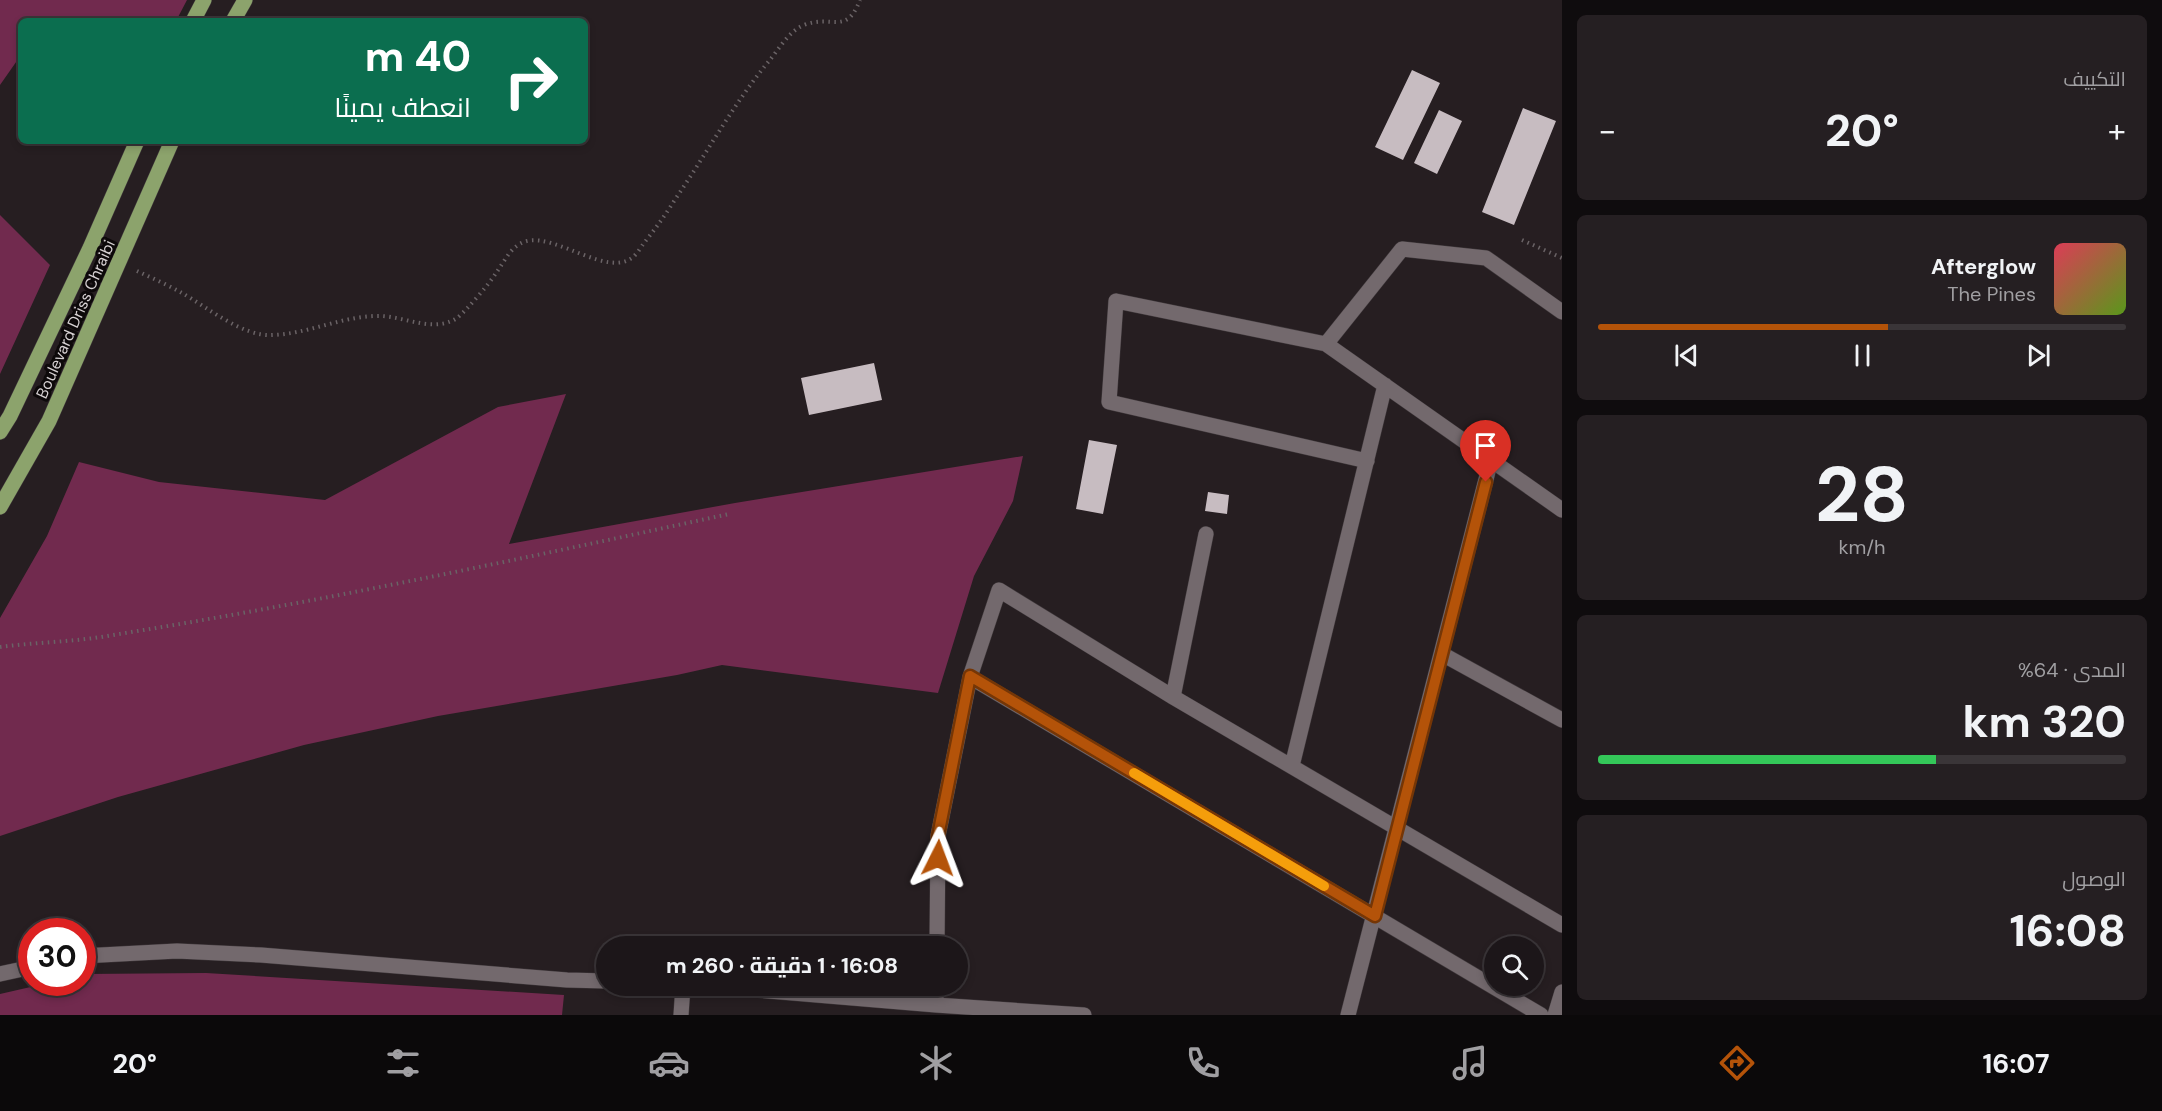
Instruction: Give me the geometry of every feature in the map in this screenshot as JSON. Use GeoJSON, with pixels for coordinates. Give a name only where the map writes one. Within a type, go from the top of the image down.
{"type":"FeatureCollection","features":[{"type":"Feature","properties":{"kind":"main road"},"geometry":{"type":"LineString","coordinates":[[195,18],[204,0]]}},
{"type":"Feature","properties":{"kind":"main road"},"geometry":{"type":"LineString","coordinates":[[235,18],[244,0]]}},
{"type":"Feature","properties":{"kind":"main road","name":"Boulevard Driss Chraibi"},"geometry":{"type":"LineString","coordinates":[[0,432],[10,416],[85,258],[136,144]]}},
{"type":"Feature","properties":{"kind":"main road","name":"Boulevard Driss Chraibi"},"geometry":{"type":"LineString","coordinates":[[0,507],[49,421],[171,144]]}},
{"type":"Feature","properties":{"kind":"street"},"geometry":{"type":"LineString","coordinates":[[1326,344],[1402,249],[1486,258],[1562,312]]}},
{"type":"Feature","properties":{"kind":"street"},"geometry":{"type":"LineString","coordinates":[[1366,461],[1109,402],[1116,302],[1326,344],[1562,510]]}},
{"type":"Feature","properties":{"kind":"street"},"geometry":{"type":"LineString","coordinates":[[1292,766],[1385,385]]}},
{"type":"Feature","properties":{"kind":"street"},"geometry":{"type":"LineString","coordinates":[[1348,1015],[1491,460]]}},
{"type":"Feature","properties":{"kind":"street"},"geometry":{"type":"LineString","coordinates":[[1173,697],[1206,534]]}},
{"type":"Feature","properties":{"kind":"street"},"geometry":{"type":"LineString","coordinates":[[937,936],[938,836],[970,676],[999,590],[1173,697],[1562,925]]}},
{"type":"Feature","properties":{"kind":"street"},"geometry":{"type":"LineString","coordinates":[[1442,654],[1562,720]]}},
{"type":"Feature","properties":{"kind":"street"},"geometry":{"type":"LineString","coordinates":[[970,676],[1540,1015]]}},
{"type":"Feature","properties":{"kind":"street"},"geometry":{"type":"LineString","coordinates":[[96,955],[177,951],[261,955],[596,981]]}},
{"type":"Feature","properties":{"kind":"street"},"geometry":{"type":"LineString","coordinates":[[0,974],[18,970]]}},
{"type":"Feature","properties":{"kind":"street"},"geometry":{"type":"LineString","coordinates":[[1555,1015],[1562,992]]}},
{"type":"Feature","properties":{"kind":"street"},"geometry":{"type":"LineString","coordinates":[[681,1015],[683,996]]}},
{"type":"Feature","properties":{"kind":"street"},"geometry":{"type":"LineString","coordinates":[[829,996],[1084,1015]]}},
{"type":"Feature","properties":{"kind":"street"},"geometry":{"type":"LineString","coordinates":[[936,996],[936,1005]]}},
{"type":"Feature","properties":{"kind":"path"},"geometry":{"type":"LineString","coordinates":[[120,262],[179,291],[238,327],[270,336],[292,334],[348,320],[380,316],[440,325],[458,318],[496,275],[509,252],[525,241],[540,240],[618,263],[632,258],[662,221],[760,71],[789,36],[802,26],[819,21],[843,22],[854,15],[860,0]]}},
{"type":"Feature","properties":{"kind":"path"},"geometry":{"type":"LineString","coordinates":[[1522,240],[1562,258]]}},
{"type":"Feature","properties":{"kind":"path"},"geometry":{"type":"LineString","coordinates":[[0,647],[109,636],[236,615],[469,570],[729,513]]}},
{"type":"Feature","properties":{"kind":"shaded area"},"geometry":{"type":"Polygon","coordinates":[[[0,0],[187,0],[178,18],[18,18],[18,59],[0,85],[0,0]]]}},
{"type":"Feature","properties":{"kind":"shaded area"},"geometry":{"type":"Polygon","coordinates":[[[0,215],[50,265],[0,374],[0,215]]]}},
{"type":"Feature","properties":{"kind":"shaded area"},"geometry":{"type":"Polygon","coordinates":[[[566,394],[509,544],[735,503],[1023,456],[1013,501],[974,576],[938,693],[722,665],[677,675],[438,716],[304,745],[118,797],[0,836],[0,618],[47,536],[79,462],[159,482],[325,500],[498,407],[566,394]]]}},
{"type":"Feature","properties":{"kind":"shaded area"},"geometry":{"type":"Polygon","coordinates":[[[206,973],[564,995],[562,1015],[0,1015],[0,994],[18,990],[18,996],[96,996],[96,974],[206,973]]]}},
{"type":"Feature","properties":{"kind":"building"},"geometry":{"type":"Polygon","coordinates":[[[1412,70],[1440,83],[1403,160],[1375,147],[1412,70]]]}},
{"type":"Feature","properties":{"kind":"building"},"geometry":{"type":"Polygon","coordinates":[[[1523,108],[1556,121],[1514,225],[1482,212],[1523,108]]]}},
{"type":"Feature","properties":{"kind":"building"},"geometry":{"type":"Polygon","coordinates":[[[1439,110],[1462,121],[1437,174],[1414,163],[1439,110]]]}},
{"type":"Feature","properties":{"kind":"building"},"geometry":{"type":"Polygon","coordinates":[[[874,363],[882,400],[809,415],[801,378],[874,363]]]}},
{"type":"Feature","properties":{"kind":"building"},"geometry":{"type":"Polygon","coordinates":[[[1089,440],[1117,445],[1103,514],[1076,509],[1089,440]]]}},
{"type":"Feature","properties":{"kind":"building"},"geometry":{"type":"Polygon","coordinates":[[[1208,492],[1229,495],[1227,514],[1205,511],[1208,492]]]}},
{"type":"Feature","properties":{"kind":"slow traffic"},"geometry":{"type":"LineString","coordinates":[[1134,773],[1324,886]]}},
{"type":"Feature","properties":{"kind":"route"},"geometry":{"type":"LineString","coordinates":[[938,858],[938,836],[970,676],[1375,916],[1486,482]]}}]}
